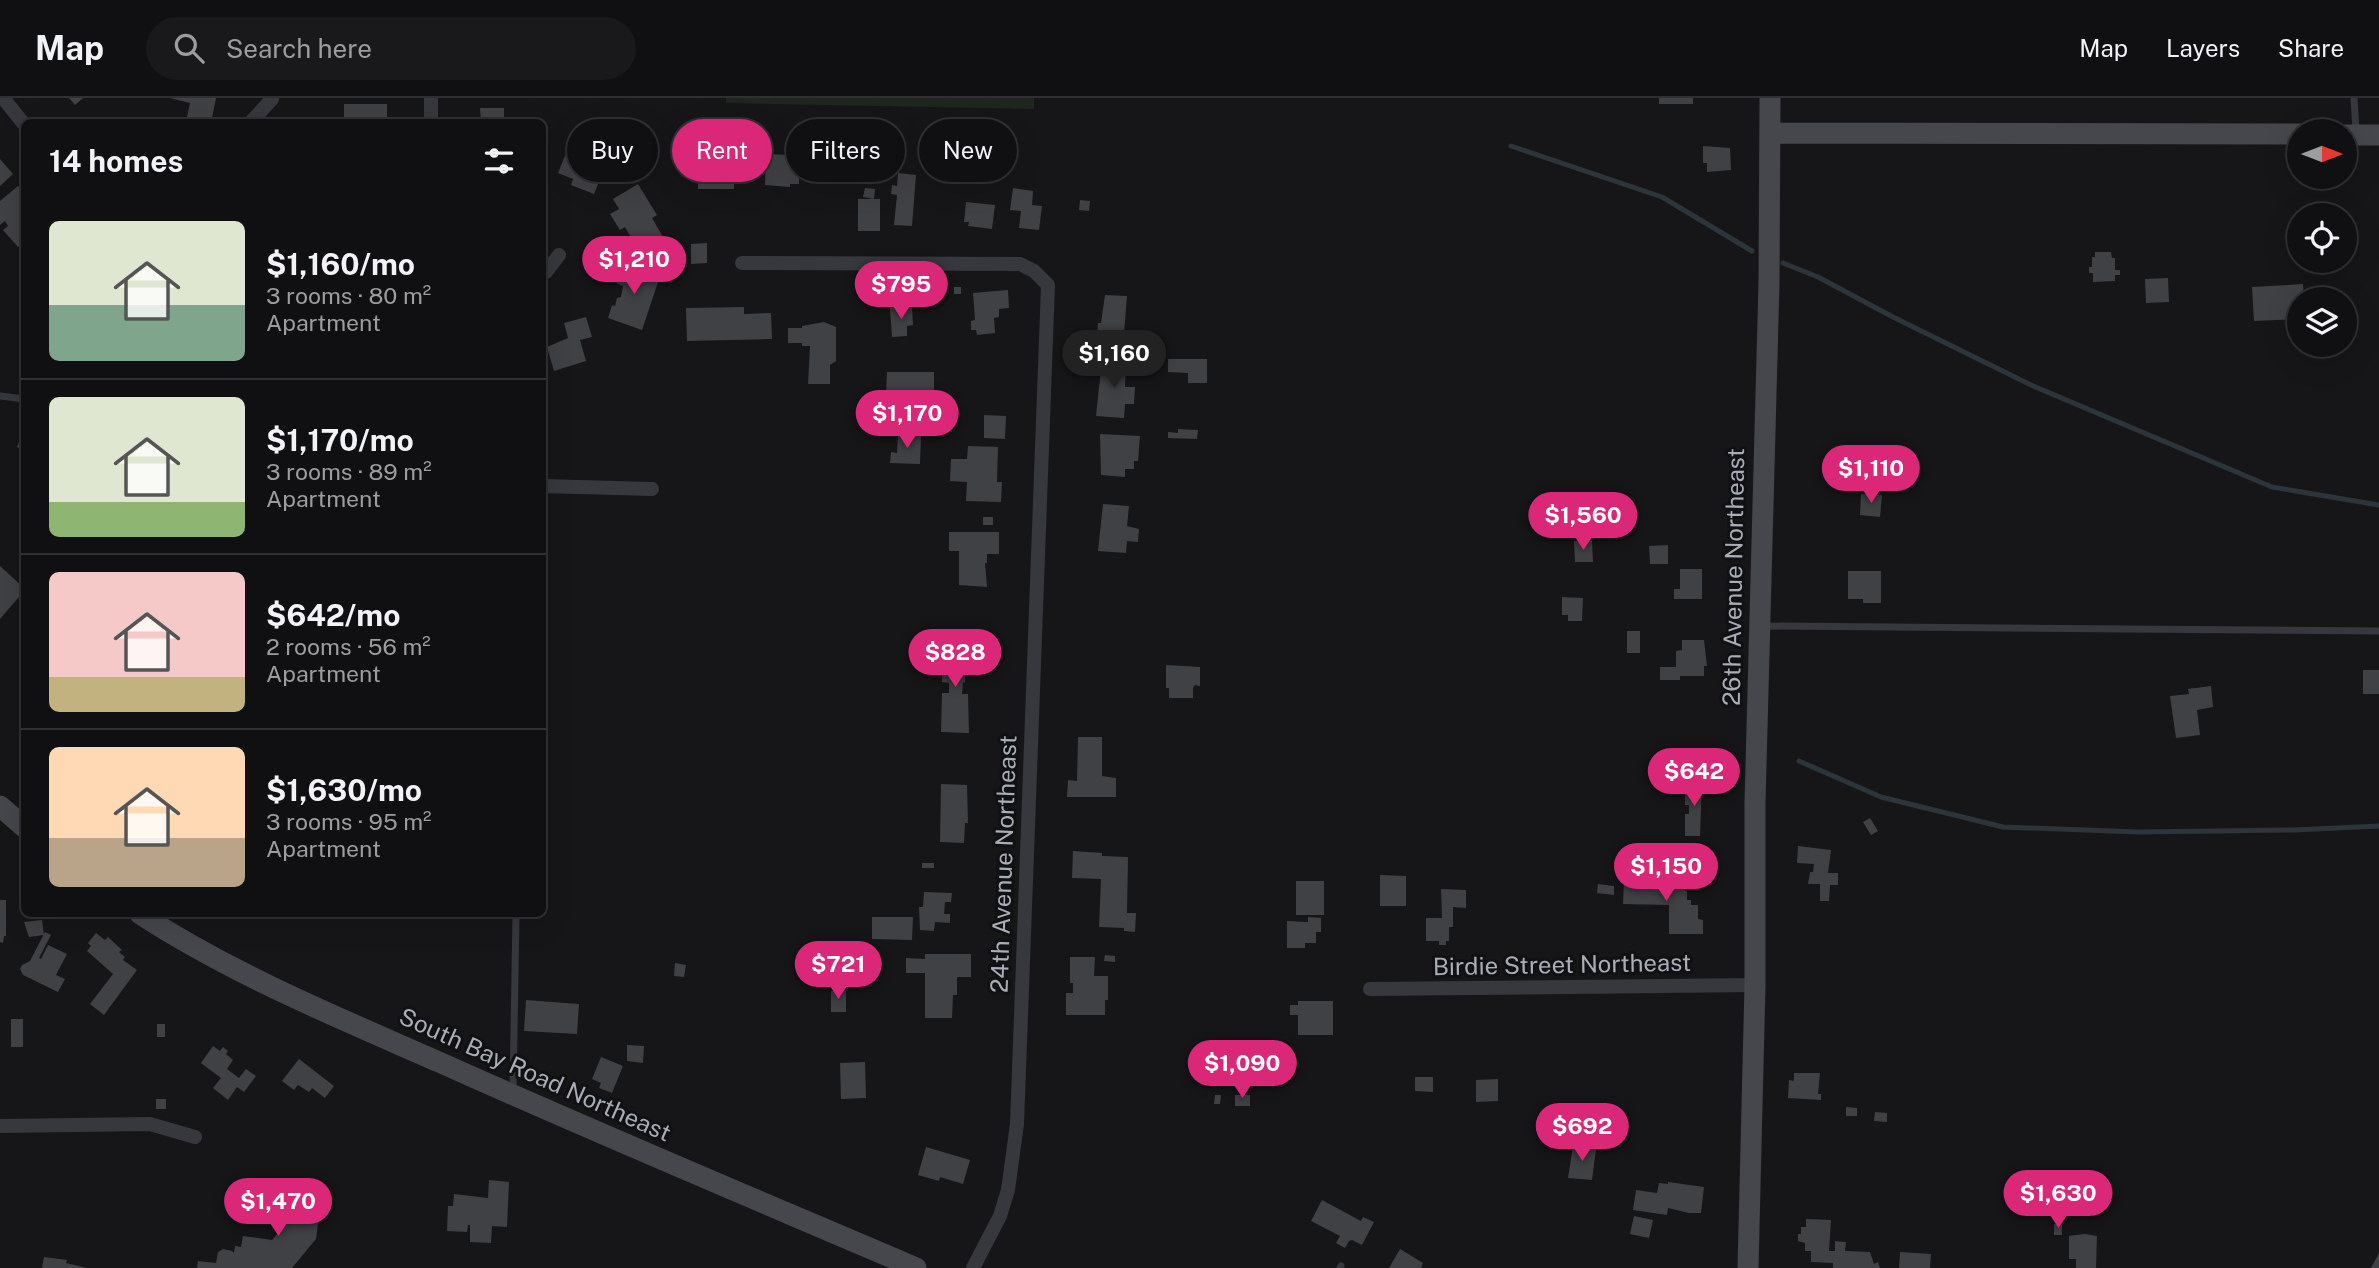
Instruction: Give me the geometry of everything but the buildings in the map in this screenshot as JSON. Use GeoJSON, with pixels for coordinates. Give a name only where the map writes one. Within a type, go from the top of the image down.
{"type":"FeatureCollection","features":[{"type":"Feature","properties":{"kind":"street"},"geometry":{"type":"LineString","coordinates":[[4,98],[21,120]]}},
{"type":"Feature","properties":{"kind":"street"},"geometry":{"type":"LineString","coordinates":[[431,98],[431,119]]}},
{"type":"Feature","properties":{"kind":"street","name":"26th Avenue Northeast"},"geometry":{"type":"LineString","coordinates":[[1748,1268],[1755,985],[1755,802],[1769,283],[1770,98]]}},
{"type":"Feature","properties":{"kind":"street"},"geometry":{"type":"LineString","coordinates":[[254,119],[272,99]]}},
{"type":"Feature","properties":{"kind":"street"},"geometry":{"type":"LineString","coordinates":[[1770,133],[2287,134]]}},
{"type":"Feature","properties":{"kind":"street"},"geometry":{"type":"LineString","coordinates":[[2357,135],[2379,135]]}},
{"type":"Feature","properties":{"kind":"street"},"geometry":{"type":"LineString","coordinates":[[546,272],[559,255]]}},
{"type":"Feature","properties":{"kind":"street","name":"24th Avenue Northeast"},"geometry":{"type":"LineString","coordinates":[[742,262],[1020,264],[1034,271],[1048,285],[1017,1124],[1009,1190],[1000,1216],[973,1268]]}},
{"type":"Feature","properties":{"kind":"street"},"geometry":{"type":"LineString","coordinates":[[546,486],[652,489]]}},
{"type":"Feature","properties":{"kind":"street"},"geometry":{"type":"LineString","coordinates":[[0,806],[21,824]]}},
{"type":"Feature","properties":{"kind":"street","name":"South Bay Road Northeast"},"geometry":{"type":"LineString","coordinates":[[146,917],[247,975],[513,1095],[916,1268]]}},
{"type":"Feature","properties":{"kind":"street","name":"Birdie Street Northeast"},"geometry":{"type":"LineString","coordinates":[[1370,989],[1755,985]]}},
{"type":"Feature","properties":{"kind":"street"},"geometry":{"type":"LineString","coordinates":[[0,1125],[149,1124],[195,1137]]}},
{"type":"Feature","properties":{"kind":"lane"},"geometry":{"type":"LineString","coordinates":[[2352,119],[2354,98]]}},
{"type":"Feature","properties":{"kind":"lane"},"geometry":{"type":"LineString","coordinates":[[0,396],[21,399]]}},
{"type":"Feature","properties":{"kind":"lane"},"geometry":{"type":"LineString","coordinates":[[1760,626],[2379,631]]}},
{"type":"Feature","properties":{"kind":"lane"},"geometry":{"type":"LineString","coordinates":[[513,1095],[516,917]]}},
{"type":"Feature","properties":{"kind":"shaded area"},"geometry":{"type":"Polygon","coordinates":[[[726,98],[1034,98],[1034,109],[726,103],[726,98]]]}},
{"type":"Feature","properties":{"kind":"waterway"},"geometry":{"type":"LineString","coordinates":[[1511,146],[1662,197],[1752,251]]}},
{"type":"Feature","properties":{"kind":"waterway"},"geometry":{"type":"LineString","coordinates":[[1783,263],[1818,277],[2031,385],[2272,487],[2379,505]]}},
{"type":"Feature","properties":{"kind":"waterway"},"geometry":{"type":"LineString","coordinates":[[1799,761],[1881,797],[2003,827],[2139,832],[2379,826]]}}]}
